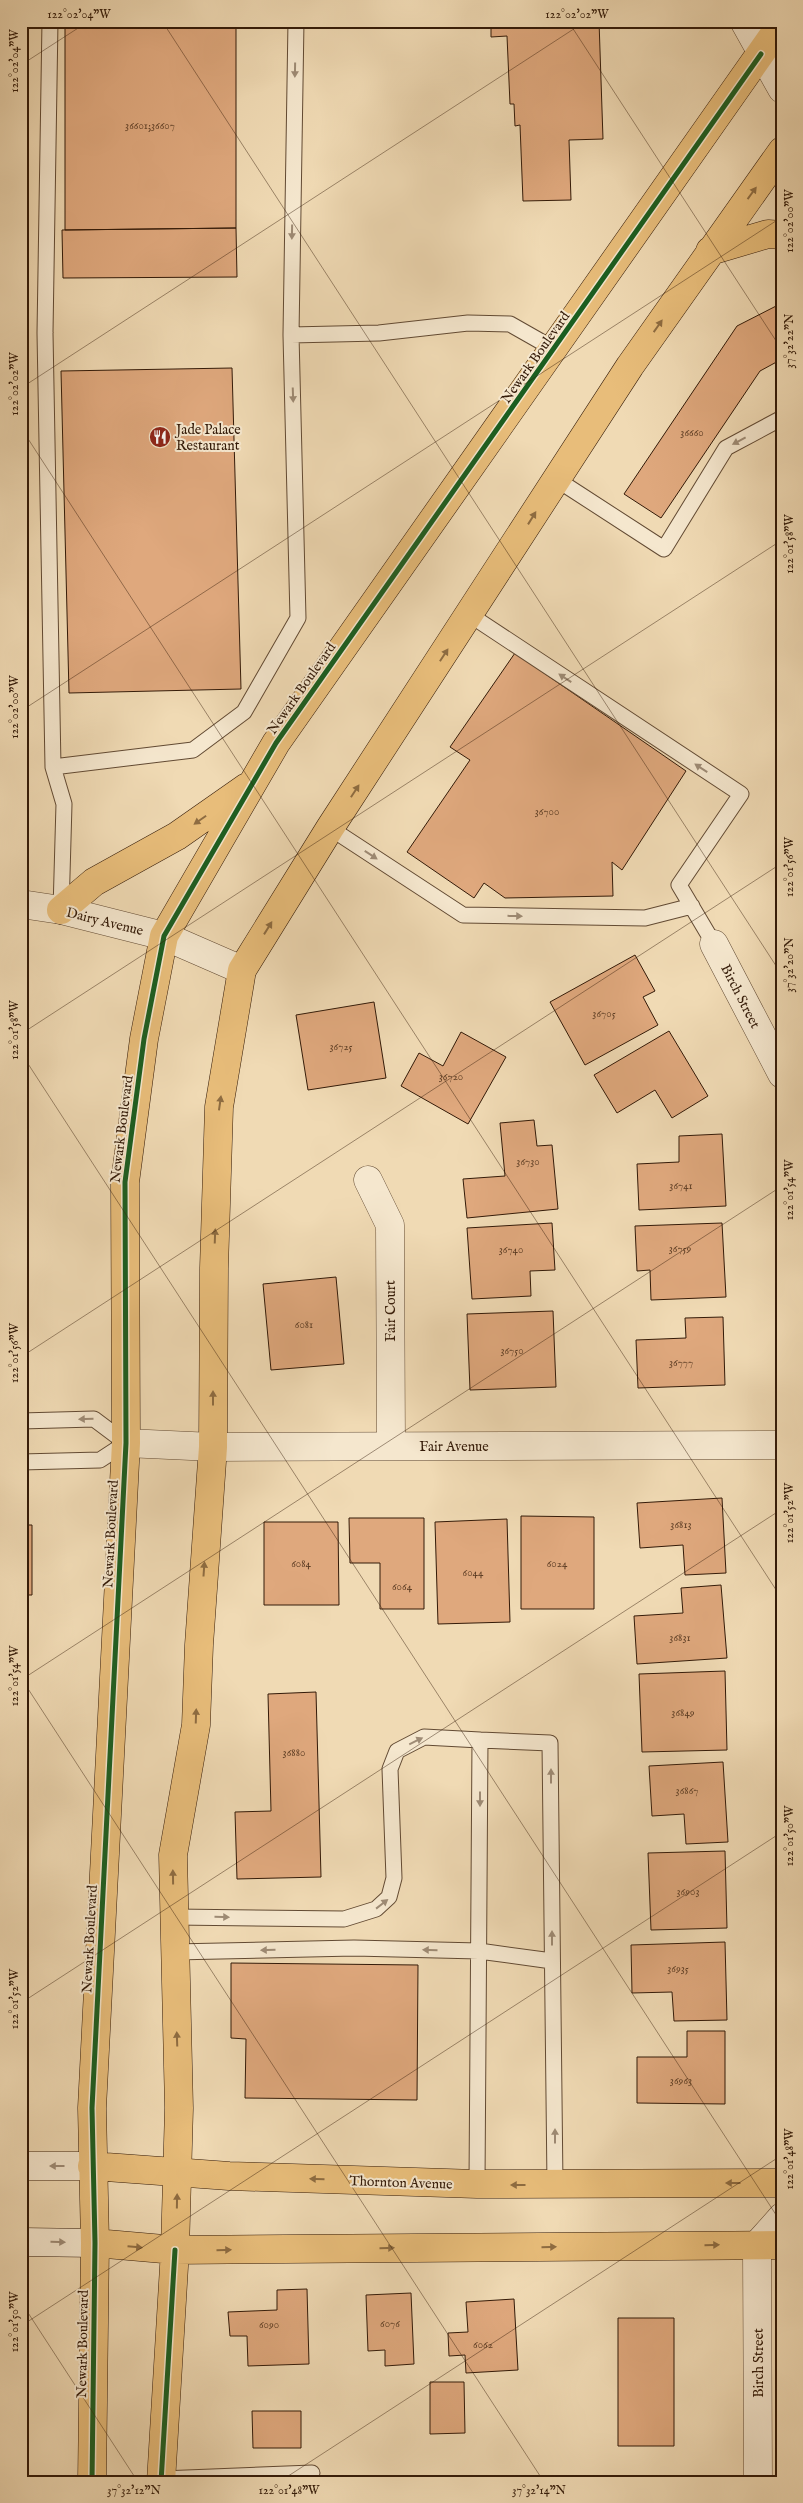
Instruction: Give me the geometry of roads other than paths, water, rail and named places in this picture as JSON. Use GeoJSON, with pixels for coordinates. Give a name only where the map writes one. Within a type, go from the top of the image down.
{"type":"FeatureCollection","features":[{"type":"Feature","properties":{"kind":"main road","name":"Newark Boulevard"},"geometry":{"type":"LineString","coordinates":[[92,2482],[96,2243],[92,2166],[92,2108],[126,1443],[125,1182],[144,1039],[164,936],[276,743],[782,23]]}},
{"type":"Feature","properties":{"kind":"main road"},"geometry":{"type":"LineString","coordinates":[[161,2480],[175,2250],[179,2108],[173,1855],[196,1724],[199,1645],[213,1447],[214,1268],[219,1107],[242,970],[330,828],[630,366],[782,151]]}},
{"type":"Feature","properties":{"kind":"main road"},"geometry":{"type":"LineString","coordinates":[[710,251],[768,234],[782,235]]}},
{"type":"Feature","properties":{"kind":"main road"},"geometry":{"type":"LineString","coordinates":[[61,910],[94,882],[177,836],[254,781]]}},
{"type":"Feature","properties":{"kind":"main road","name":"Thornton Avenue"},"geometry":{"type":"LineString","coordinates":[[92,2166],[177,2172],[477,2184],[782,2183]]}},
{"type":"Feature","properties":{"kind":"main road"},"geometry":{"type":"LineString","coordinates":[[96,2243],[175,2250],[770,2245]]}},
{"type":"Feature","properties":{"kind":"street"},"geometry":{"type":"LineString","coordinates":[[744,21],[782,89]]}},
{"type":"Feature","properties":{"kind":"street","name":"Dairy Avenue"},"geometry":{"type":"LineString","coordinates":[[21,904],[61,910],[164,936],[242,970]]}},
{"type":"Feature","properties":{"kind":"street","name":"Birch Street"},"geometry":{"type":"LineString","coordinates":[[714,944],[782,1074]]}},
{"type":"Feature","properties":{"kind":"street","name":"Fair Court"},"geometry":{"type":"LineString","coordinates":[[368,1180],[390,1225],[391,1446]]}},
{"type":"Feature","properties":{"kind":"street","name":"Fair Avenue"},"geometry":{"type":"LineString","coordinates":[[126,1443],[213,1447],[782,1445]]}},
{"type":"Feature","properties":{"kind":"street","name":"Thornton Avenue"},"geometry":{"type":"LineString","coordinates":[[21,2166],[92,2166]]}},
{"type":"Feature","properties":{"kind":"street"},"geometry":{"type":"LineString","coordinates":[[770,2245],[782,2217]]}},
{"type":"Feature","properties":{"kind":"street"},"geometry":{"type":"LineString","coordinates":[[21,2242],[96,2243]]}},
{"type":"Feature","properties":{"kind":"street","name":"Birch Street"},"geometry":{"type":"LineString","coordinates":[[758,2482],[770,2245]]}},
{"type":"Feature","properties":{"kind":"lane"},"geometry":{"type":"LineString","coordinates":[[50,21],[45,333],[54,767],[64,804],[61,910]]}},
{"type":"Feature","properties":{"kind":"lane"},"geometry":{"type":"LineString","coordinates":[[54,767],[193,750],[244,712],[298,618],[298,551],[291,335],[296,21]]}},
{"type":"Feature","properties":{"kind":"lane"},"geometry":{"type":"LineString","coordinates":[[291,335],[379,333],[468,323],[510,324],[554,349]]}},
{"type":"Feature","properties":{"kind":"lane"},"geometry":{"type":"LineString","coordinates":[[556,479],[664,549],[726,448],[782,418]]}},
{"type":"Feature","properties":{"kind":"lane"},"geometry":{"type":"LineString","coordinates":[[470,615],[741,794],[679,885],[714,944]]}},
{"type":"Feature","properties":{"kind":"lane"},"geometry":{"type":"LineString","coordinates":[[330,828],[463,915],[645,918],[692,906]]}},
{"type":"Feature","properties":{"kind":"lane"},"geometry":{"type":"LineString","coordinates":[[21,1421],[94,1419],[126,1443],[100,1460],[21,1462]]}},
{"type":"Feature","properties":{"kind":"lane"},"geometry":{"type":"LineString","coordinates":[[174,1917],[344,1919],[376,1909],[389,1897],[394,1878],[390,1769],[396,1751],[424,1738],[550,1743],[555,2185]]}},
{"type":"Feature","properties":{"kind":"lane"},"geometry":{"type":"LineString","coordinates":[[477,2184],[480,1740]]}},
{"type":"Feature","properties":{"kind":"lane"},"geometry":{"type":"LineString","coordinates":[[174,1952],[354,1948],[479,1951],[552,1961]]}},
{"type":"Feature","properties":{"kind":"lane"},"geometry":{"type":"LineString","coordinates":[[161,2480],[312,2474]]}},
{"type":"Feature","properties":{"kind":"place","name":"Jade Palace Restaurant"},"geometry":{"type":"Point","coordinates":[160,437]}}]}
